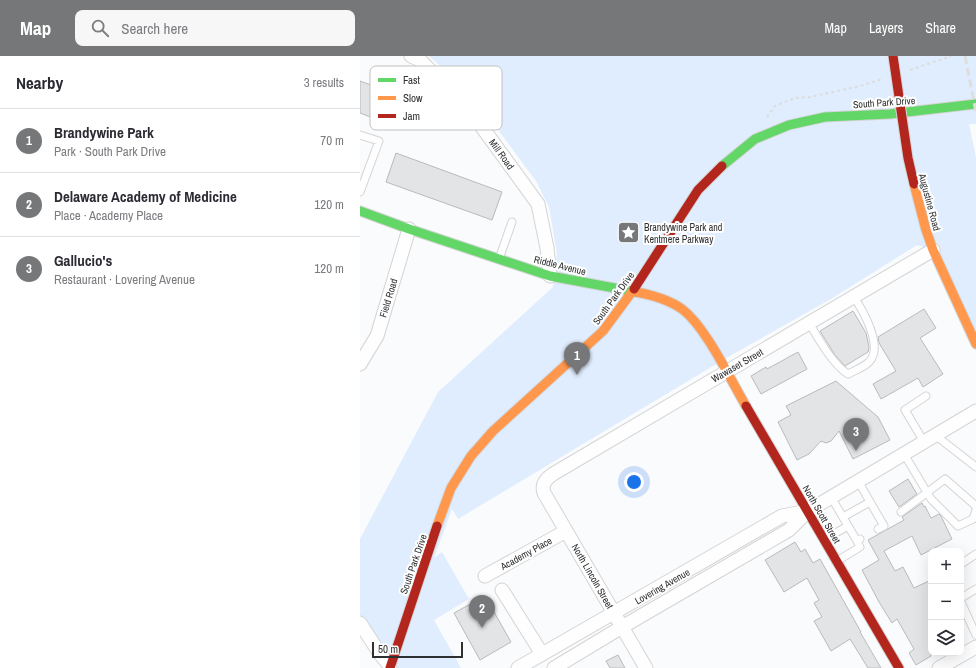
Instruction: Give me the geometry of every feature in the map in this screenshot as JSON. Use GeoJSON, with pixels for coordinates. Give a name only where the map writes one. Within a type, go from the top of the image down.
{"type":"FeatureCollection","features":[{"type":"Feature","properties":{"kind":"street","name":"Mill Road"},"geometry":{"type":"LineString","coordinates":[[411,56],[420,60],[426,66]]}},
{"type":"Feature","properties":{"kind":"street","name":"Augustine Road"},"geometry":{"type":"LineString","coordinates":[[893,56],[908,158],[926,230],[933,250],[976,344]]}},
{"type":"Feature","properties":{"kind":"street","name":"South Park Drive"},"geometry":{"type":"LineString","coordinates":[[390,667],[451,488],[470,456],[493,431],[603,331],[633,291],[698,190],[726,162],[755,139],[789,125],[825,117],[890,114],[976,104]]}},
{"type":"Feature","properties":{"kind":"street","name":"Mill Road"},"geometry":{"type":"LineString","coordinates":[[484,130],[538,204],[547,248],[550,276]]}},
{"type":"Feature","properties":{"kind":"street","name":"Riddle Avenue"},"geometry":{"type":"LineString","coordinates":[[360,211],[550,276],[633,291],[662,298],[681,308],[692,317],[701,329],[726,372]]}},
{"type":"Feature","properties":{"kind":"street","name":"Field Road"},"geometry":{"type":"LineString","coordinates":[[360,364],[377,336],[409,229]]}},
{"type":"Feature","properties":{"kind":"street","name":"Wawaset Street"},"geometry":{"type":"LineString","coordinates":[[544,484],[545,480],[553,474],[933,250]]}},
{"type":"Feature","properties":{"kind":"street","name":"North Scott Street"},"geometry":{"type":"LineString","coordinates":[[726,372],[899,668]]}},
{"type":"Feature","properties":{"kind":"street","name":"Lovering Avenue"},"geometry":{"type":"LineString","coordinates":[[554,668],[622,626],[789,530],[808,511],[976,411]]}},
{"type":"Feature","properties":{"kind":"street","name":"North Lincoln Street"},"geometry":{"type":"LineString","coordinates":[[544,484],[544,493],[646,668]]}},
{"type":"Feature","properties":{"kind":"street","name":"Lovering Avenue"},"geometry":{"type":"LineString","coordinates":[[518,668],[782,516],[808,511]]}},
{"type":"Feature","properties":{"kind":"street","name":"Academy Place"},"geometry":{"type":"LineString","coordinates":[[485,576],[566,531]]}},
{"type":"Feature","properties":{"kind":"street"},"geometry":{"type":"LineString","coordinates":[[502,590],[542,654]]}},
{"type":"Feature","properties":{"kind":"street"},"geometry":{"type":"LineString","coordinates":[[360,623],[390,667]]}},
{"type":"Feature","properties":{"kind":"street"},"geometry":{"type":"LineString","coordinates":[[939,668],[976,647]]}},
{"type":"Feature","properties":{"kind":"lane"},"geometry":{"type":"LineString","coordinates":[[360,135],[379,141],[363,176],[360,192]]}},
{"type":"Feature","properties":{"kind":"lane"},"geometry":{"type":"LineString","coordinates":[[498,259],[512,222]]}},
{"type":"Feature","properties":{"kind":"lane"},"geometry":{"type":"LineString","coordinates":[[809,323],[824,348],[842,371],[848,374],[869,363],[873,356],[874,345],[869,325],[854,296]]}},
{"type":"Feature","properties":{"kind":"lane"},"geometry":{"type":"LineString","coordinates":[[926,396],[905,410],[930,439],[976,467]]}},
{"type":"Feature","properties":{"kind":"lane"},"geometry":{"type":"LineString","coordinates":[[904,454],[931,499],[958,526],[973,519],[976,510]]}},
{"type":"Feature","properties":{"kind":"lane"},"geometry":{"type":"LineString","coordinates":[[901,512],[946,479],[976,506]]}},
{"type":"Feature","properties":{"kind":"lane"},"geometry":{"type":"LineString","coordinates":[[858,481],[870,502],[875,517],[884,526],[878,529]]}},
{"type":"Feature","properties":{"kind":"lane"},"geometry":{"type":"LineString","coordinates":[[831,497],[858,540],[860,547],[837,561]]}},
{"type":"Feature","properties":{"kind":"lane"},"geometry":{"type":"LineString","coordinates":[[843,517],[870,502]]}},
{"type":"Feature","properties":{"kind":"lane"},"geometry":{"type":"LineString","coordinates":[[824,539],[851,529]]}},
{"type":"Feature","properties":{"kind":"lane"},"geometry":{"type":"LineString","coordinates":[[964,562],[976,554]]}},
{"type":"Feature","properties":{"kind":"lane"},"geometry":{"type":"LineString","coordinates":[[964,596],[976,589]]}},
{"type":"Feature","properties":{"kind":"lane"},"geometry":{"type":"LineString","coordinates":[[964,608],[976,634]]}},
{"type":"Feature","properties":{"kind":"path"},"geometry":{"type":"LineString","coordinates":[[906,71],[951,56]]}},
{"type":"Feature","properties":{"kind":"path"},"geometry":{"type":"LineString","coordinates":[[766,119],[775,106],[795,98],[810,97],[853,88],[883,79]]}},
{"type":"Feature","properties":{"kind":"shaded area"},"geometry":{"type":"Polygon","coordinates":[[[429,56],[976,56],[976,124],[969,124],[976,157],[976,344],[933,250],[917,245],[831,299],[728,357],[458,519],[452,509],[434,558],[442,552],[469,599],[434,620],[461,668],[391,668],[360,623],[360,539],[438,392],[553,287],[557,254],[549,207],[536,181],[498,130],[502,130],[502,66],[440,66],[429,56]]]}},
{"type":"Feature","properties":{"kind":"building"},"geometry":{"type":"Polygon","coordinates":[[[360,81],[370,85],[370,117],[360,113],[360,81]]]}},
{"type":"Feature","properties":{"kind":"building"},"geometry":{"type":"Polygon","coordinates":[[[396,153],[502,192],[492,220],[386,182],[396,153]]]}},
{"type":"Feature","properties":{"kind":"building"},"geometry":{"type":"Polygon","coordinates":[[[924,309],[936,328],[920,338],[943,374],[923,387],[918,378],[881,399],[873,384],[896,371],[879,343],[878,337],[924,309]]]}},
{"type":"Feature","properties":{"kind":"building"},"geometry":{"type":"Polygon","coordinates":[[[853,311],[866,333],[869,347],[868,352],[845,366],[835,355],[820,331],[853,311]]]}},
{"type":"Feature","properties":{"kind":"building"},"geometry":{"type":"Polygon","coordinates":[[[798,352],[807,369],[761,394],[751,376],[798,352]]]}},
{"type":"Feature","properties":{"kind":"building"},"geometry":{"type":"Polygon","coordinates":[[[836,381],[878,417],[890,440],[853,459],[839,431],[831,441],[826,443],[821,441],[809,454],[797,460],[778,422],[791,415],[786,406],[836,381]]]}},
{"type":"Feature","properties":{"kind":"building"},"geometry":{"type":"Polygon","coordinates":[[[908,479],[917,494],[899,507],[889,491],[908,479]]]}},
{"type":"Feature","properties":{"kind":"building"},"geometry":{"type":"Polygon","coordinates":[[[922,503],[931,518],[939,514],[941,516],[952,539],[935,548],[928,548],[928,551],[921,555],[912,536],[884,551],[895,571],[903,567],[914,588],[928,581],[928,656],[931,656],[916,665],[909,653],[914,649],[897,619],[892,623],[862,570],[879,560],[868,540],[904,520],[902,517],[922,503]]]}},
{"type":"Feature","properties":{"kind":"building"},"geometry":{"type":"Polygon","coordinates":[[[795,542],[801,552],[805,549],[813,563],[820,559],[881,668],[868,668],[850,639],[831,651],[814,621],[822,617],[814,603],[819,600],[807,578],[784,592],[765,560],[795,542]]]}},
{"type":"Feature","properties":{"kind":"building"},"geometry":{"type":"Polygon","coordinates":[[[485,596],[511,642],[480,660],[454,613],[485,596]]]}},
{"type":"Feature","properties":{"kind":"building"},"geometry":{"type":"Polygon","coordinates":[[[618,655],[625,668],[610,668],[606,661],[618,655]]]}},
{"type":"Feature","properties":{"kind":"railway"},"geometry":{"type":"LineString","coordinates":[[965,56],[976,112]]}},
{"type":"Feature","properties":{"kind":"traffic: fast"},"geometry":{"type":"LineString","coordinates":[[722,166],[755,139],[789,125],[825,117],[890,114],[976,104]]}},
{"type":"Feature","properties":{"kind":"traffic: fast"},"geometry":{"type":"LineString","coordinates":[[360,211],[550,276],[636,292]]}},
{"type":"Feature","properties":{"kind":"traffic: slow"},"geometry":{"type":"LineString","coordinates":[[914,184],[933,250],[976,344]]}},
{"type":"Feature","properties":{"kind":"traffic: slow"},"geometry":{"type":"LineString","coordinates":[[437,526],[451,488],[471,456],[493,431],[603,331],[634,289]]}},
{"type":"Feature","properties":{"kind":"traffic: slow"},"geometry":{"type":"LineString","coordinates":[[636,292],[666,300],[682,309],[691,317],[709,340],[746,406]]}},
{"type":"Feature","properties":{"kind":"traffic: jam"},"geometry":{"type":"LineString","coordinates":[[893,56],[908,158],[914,184]]}},
{"type":"Feature","properties":{"kind":"traffic: jam"},"geometry":{"type":"LineString","coordinates":[[634,289],[698,190],[722,166]]}},
{"type":"Feature","properties":{"kind":"traffic: jam"},"geometry":{"type":"LineString","coordinates":[[746,406],[899,668]]}},
{"type":"Feature","properties":{"kind":"traffic: jam"},"geometry":{"type":"LineString","coordinates":[[390,668],[437,526]]}},
{"type":"Feature","properties":{"kind":"place","name":"Brandywine Park and Kentmere Parkway"},"geometry":{"type":"Point","coordinates":[628,233]}},
{"type":"Feature","properties":{"kind":"place","name":"Brandywine Park"},"geometry":{"type":"Point","coordinates":[577,375]}},
{"type":"Feature","properties":{"kind":"place","name":"Gallucio's"},"geometry":{"type":"Point","coordinates":[856,451]}},
{"type":"Feature","properties":{"kind":"place","name":"Delaware Academy of Medicine"},"geometry":{"type":"Point","coordinates":[482,628]}}]}
